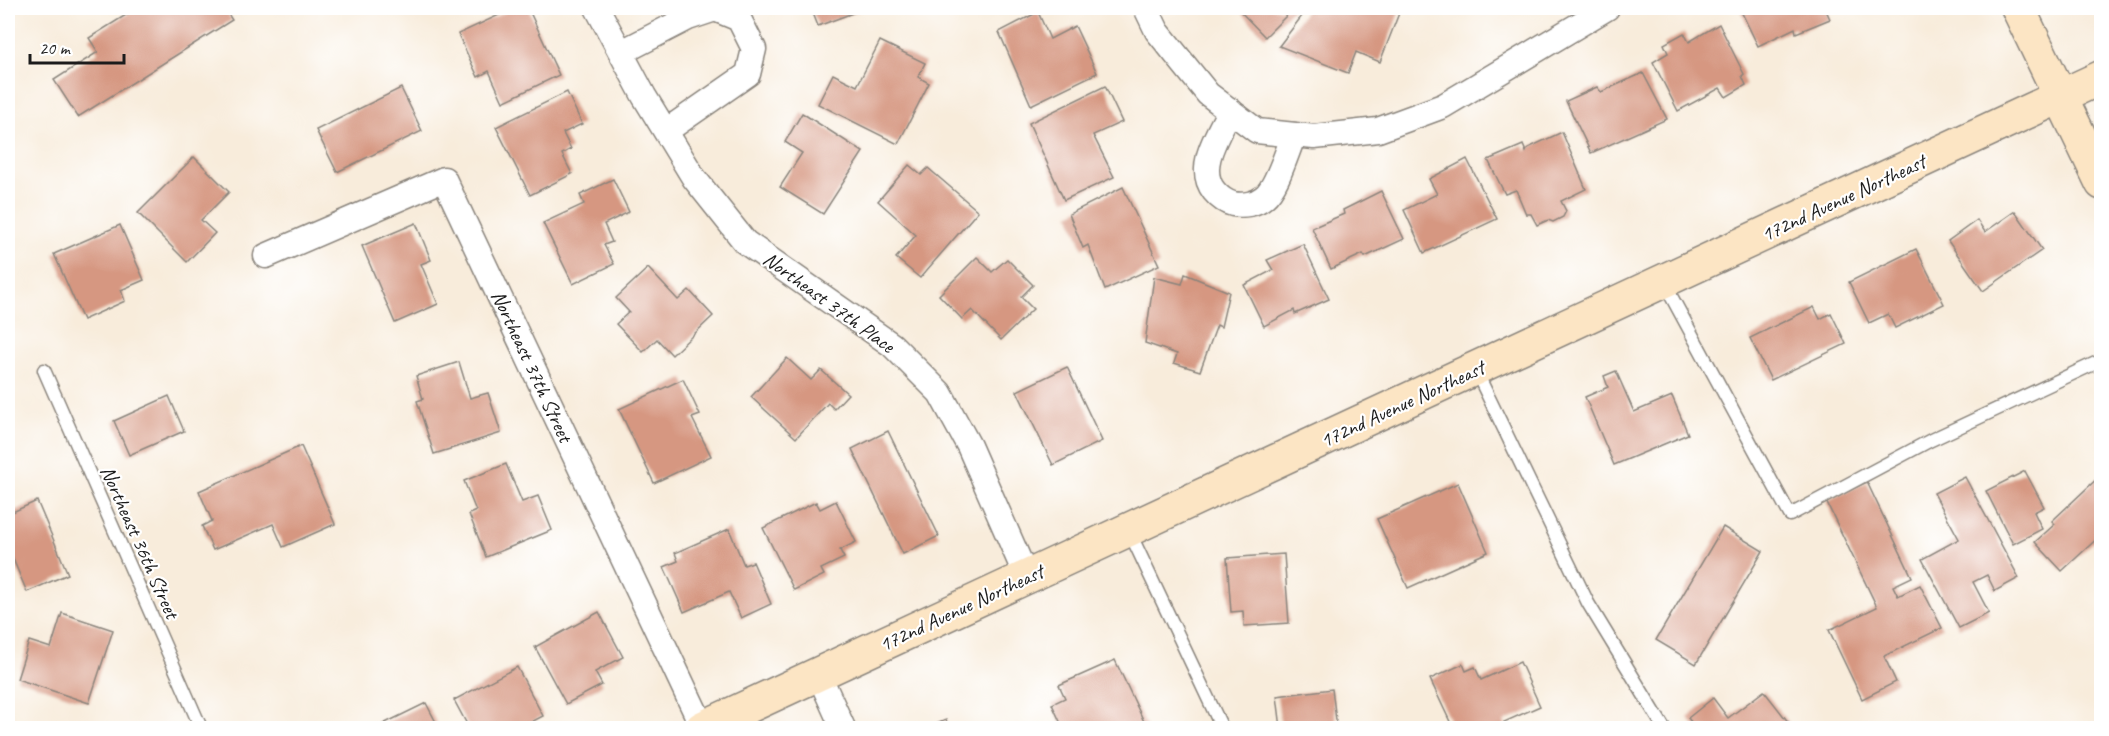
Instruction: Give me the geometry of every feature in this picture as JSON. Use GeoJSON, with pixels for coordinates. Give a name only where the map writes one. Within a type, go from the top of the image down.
{"type":"FeatureCollection","features":[{"type":"Feature","properties":{"kind":"street","name":"Northeast 37th Place"},"geometry":{"type":"LineString","coordinates":[[597,8],[644,96],[694,178],[745,242],[892,345],[940,393],[969,446],[1027,578]]}},
{"type":"Feature","properties":{"kind":"street"},"geometry":{"type":"LineString","coordinates":[[1146,8],[1157,31],[1208,94],[1257,131],[1314,137],[1378,130],[1443,106],[1607,8]]}},
{"type":"Feature","properties":{"kind":"street"},"geometry":{"type":"LineString","coordinates":[[2018,8],[2102,183]]}},
{"type":"Feature","properties":{"kind":"street"},"geometry":{"type":"LineString","coordinates":[[622,52],[688,18],[715,9],[739,19],[754,49],[748,74],[666,131]]}},
{"type":"Feature","properties":{"kind":"street","name":"172nd Avenue Northeast"},"geometry":{"type":"LineString","coordinates":[[703,728],[2102,77]]}},
{"type":"Feature","properties":{"kind":"street"},"geometry":{"type":"LineString","coordinates":[[1230,110],[1207,162],[1206,174],[1216,194],[1229,202],[1245,205],[1264,197],[1270,189],[1293,135]]}},
{"type":"Feature","properties":{"kind":"street","name":"Northeast 37th Street"},"geometry":{"type":"LineString","coordinates":[[266,256],[444,179],[703,728]]}},
{"type":"Feature","properties":{"kind":"street"},"geometry":{"type":"LineString","coordinates":[[819,675],[843,729]]}},
{"type":"Feature","properties":{"kind":"lane"},"geometry":{"type":"LineString","coordinates":[[1664,282],[1790,515],[1931,440],[2102,360]]}},
{"type":"Feature","properties":{"kind":"lane","name":"Northeast 36th Street"},"geometry":{"type":"LineString","coordinates":[[44,370],[201,729]]}},
{"type":"Feature","properties":{"kind":"lane"},"geometry":{"type":"LineString","coordinates":[[1475,370],[1588,603],[1664,729]]}},
{"type":"Feature","properties":{"kind":"lane"},"geometry":{"type":"LineString","coordinates":[[1128,530],[1222,729]]}},
{"type":"Feature","properties":{"kind":"building"},"geometry":{"type":"Polygon","coordinates":[[[137,8],[224,8],[232,20],[78,117],[54,80],[98,52],[89,38],[137,8]]]}},
{"type":"Feature","properties":{"kind":"building"},"geometry":{"type":"Polygon","coordinates":[[[514,8],[528,8],[559,75],[503,102],[489,71],[478,77],[458,34],[514,8]]]}},
{"type":"Feature","properties":{"kind":"building"},"geometry":{"type":"Polygon","coordinates":[[[811,8],[866,8],[818,26],[811,8]]]}},
{"type":"Feature","properties":{"kind":"building"},"geometry":{"type":"Polygon","coordinates":[[[1237,8],[1294,8],[1265,37],[1237,8]]]}},
{"type":"Feature","properties":{"kind":"building"},"geometry":{"type":"Polygon","coordinates":[[[1308,8],[1401,8],[1380,62],[1356,52],[1348,73],[1279,46],[1308,8]]]}},
{"type":"Feature","properties":{"kind":"building"},"geometry":{"type":"Polygon","coordinates":[[[1747,8],[1825,8],[1830,19],[1796,33],[1795,28],[1758,46],[1741,11],[1747,8]]]}},
{"type":"Feature","properties":{"kind":"building"},"geometry":{"type":"Polygon","coordinates":[[[1038,12],[1050,39],[1075,26],[1097,73],[1031,105],[999,32],[1038,12]]]}},
{"type":"Feature","properties":{"kind":"building"},"geometry":{"type":"Polygon","coordinates":[[[1719,24],[1744,74],[1742,76],[1746,85],[1726,97],[1720,88],[1678,111],[1653,62],[1668,53],[1664,44],[1684,33],[1689,42],[1719,24]]]}},
{"type":"Feature","properties":{"kind":"building"},"geometry":{"type":"Polygon","coordinates":[[[880,41],[925,63],[918,77],[929,83],[898,144],[818,104],[833,74],[857,86],[880,41]]]}},
{"type":"Feature","properties":{"kind":"building"},"geometry":{"type":"Polygon","coordinates":[[[1643,73],[1667,119],[1591,153],[1566,101],[1597,87],[1601,92],[1643,73]]]}},
{"type":"Feature","properties":{"kind":"building"},"geometry":{"type":"Polygon","coordinates":[[[1105,86],[1122,122],[1093,135],[1114,177],[1064,200],[1029,123],[1105,86]]]}},
{"type":"Feature","properties":{"kind":"building"},"geometry":{"type":"Polygon","coordinates":[[[401,88],[422,131],[337,172],[316,130],[401,88]]]}},
{"type":"Feature","properties":{"kind":"building"},"geometry":{"type":"Polygon","coordinates":[[[567,92],[582,124],[563,133],[571,149],[562,154],[572,174],[530,195],[496,127],[567,92]]]}},
{"type":"Feature","properties":{"kind":"building"},"geometry":{"type":"Polygon","coordinates":[[[802,113],[863,152],[823,214],[780,187],[802,153],[785,142],[802,113]]]}},
{"type":"Feature","properties":{"kind":"building"},"geometry":{"type":"Polygon","coordinates":[[[1562,132],[1586,189],[1561,201],[1566,211],[1563,217],[1553,222],[1548,220],[1537,225],[1531,214],[1526,214],[1516,190],[1505,194],[1488,160],[1523,145],[1526,152],[1528,148],[1562,132]]]}},
{"type":"Feature","properties":{"kind":"building"},"geometry":{"type":"Polygon","coordinates":[[[194,157],[229,192],[201,220],[215,233],[187,262],[138,213],[194,157]]]}},
{"type":"Feature","properties":{"kind":"building"},"geometry":{"type":"Polygon","coordinates":[[[1467,159],[1497,219],[1424,253],[1404,210],[1437,194],[1429,179],[1467,159]]]}},
{"type":"Feature","properties":{"kind":"building"},"geometry":{"type":"Polygon","coordinates":[[[909,165],[921,175],[928,168],[978,211],[920,278],[896,258],[916,235],[878,201],[909,165]]]}},
{"type":"Feature","properties":{"kind":"building"},"geometry":{"type":"Polygon","coordinates":[[[613,179],[629,212],[604,224],[612,242],[604,245],[614,264],[573,284],[543,223],[584,204],[580,195],[613,179]]]}},
{"type":"Feature","properties":{"kind":"building"},"geometry":{"type":"Polygon","coordinates":[[[1123,187],[1159,265],[1105,290],[1088,245],[1083,248],[1069,214],[1123,187]]]}},
{"type":"Feature","properties":{"kind":"building"},"geometry":{"type":"Polygon","coordinates":[[[1381,191],[1404,239],[1365,257],[1363,254],[1331,269],[1312,228],[1344,214],[1343,210],[1381,191]]]}},
{"type":"Feature","properties":{"kind":"building"},"geometry":{"type":"Polygon","coordinates":[[[2015,211],[2042,250],[1983,291],[1948,241],[1977,220],[1985,232],[2015,211]]]}},
{"type":"Feature","properties":{"kind":"building"},"geometry":{"type":"Polygon","coordinates":[[[416,223],[431,260],[421,264],[438,304],[395,323],[362,246],[416,223]]]}},
{"type":"Feature","properties":{"kind":"building"},"geometry":{"type":"Polygon","coordinates":[[[120,225],[144,280],[121,290],[125,301],[83,320],[54,254],[120,225]]]}},
{"type":"Feature","properties":{"kind":"building"},"geometry":{"type":"Polygon","coordinates":[[[1303,244],[1329,299],[1295,314],[1294,310],[1264,326],[1244,285],[1273,270],[1267,260],[1303,244]]]}},
{"type":"Feature","properties":{"kind":"building"},"geometry":{"type":"Polygon","coordinates":[[[1916,249],[1944,304],[1895,328],[1888,314],[1869,323],[1849,282],[1916,249]]]}},
{"type":"Feature","properties":{"kind":"building"},"geometry":{"type":"Polygon","coordinates":[[[977,257],[992,272],[1007,259],[1033,285],[1021,297],[1033,309],[1001,340],[972,310],[962,319],[939,295],[977,257]]]}},
{"type":"Feature","properties":{"kind":"building"},"geometry":{"type":"Polygon","coordinates":[[[648,268],[678,300],[689,290],[713,316],[672,355],[657,339],[643,352],[616,324],[629,312],[616,298],[648,268]]]}},
{"type":"Feature","properties":{"kind":"building"},"geometry":{"type":"Polygon","coordinates":[[[1185,274],[1229,292],[1221,327],[1217,325],[1200,371],[1174,363],[1177,354],[1145,343],[1154,277],[1182,284],[1185,274]]]}},
{"type":"Feature","properties":{"kind":"building"},"geometry":{"type":"Polygon","coordinates":[[[1814,307],[1820,319],[1831,313],[1846,344],[1771,380],[1750,338],[1814,307]]]}},
{"type":"Feature","properties":{"kind":"building"},"geometry":{"type":"Polygon","coordinates":[[[787,358],[811,380],[821,370],[848,394],[834,409],[828,403],[796,438],[751,397],[787,358]]]}},
{"type":"Feature","properties":{"kind":"building"},"geometry":{"type":"Polygon","coordinates":[[[459,362],[470,398],[488,393],[501,433],[434,454],[417,401],[423,399],[416,376],[459,362]]]}},
{"type":"Feature","properties":{"kind":"building"},"geometry":{"type":"Polygon","coordinates":[[[1067,367],[1102,441],[1053,465],[1017,391],[1067,367]]]}},
{"type":"Feature","properties":{"kind":"building"},"geometry":{"type":"Polygon","coordinates":[[[1616,371],[1634,412],[1672,396],[1688,434],[1614,465],[1585,397],[1608,387],[1604,376],[1616,371]]]}},
{"type":"Feature","properties":{"kind":"building"},"geometry":{"type":"Polygon","coordinates":[[[683,379],[700,415],[692,418],[711,456],[654,483],[619,409],[683,379]]]}},
{"type":"Feature","properties":{"kind":"building"},"geometry":{"type":"Polygon","coordinates":[[[169,396],[184,431],[129,455],[114,421],[169,396]]]}},
{"type":"Feature","properties":{"kind":"building"},"geometry":{"type":"Polygon","coordinates":[[[888,431],[939,536],[903,554],[852,449],[888,431]]]}},
{"type":"Feature","properties":{"kind":"building"},"geometry":{"type":"Polygon","coordinates":[[[301,446],[335,524],[283,547],[273,524],[213,550],[202,526],[212,521],[199,491],[301,446]]]}},
{"type":"Feature","properties":{"kind":"building"},"geometry":{"type":"Polygon","coordinates":[[[506,464],[522,502],[538,496],[552,530],[486,557],[469,514],[476,511],[464,481],[506,464]]]}},
{"type":"Feature","properties":{"kind":"building"},"geometry":{"type":"Polygon","coordinates":[[[2025,471],[2044,507],[2034,512],[2042,529],[2013,544],[1986,491],[2025,471]]]}},
{"type":"Feature","properties":{"kind":"building"},"geometry":{"type":"Polygon","coordinates":[[[2102,474],[2102,534],[2062,571],[2035,542],[2055,524],[2052,521],[2102,474]]]}},
{"type":"Feature","properties":{"kind":"building"},"geometry":{"type":"Polygon","coordinates":[[[1965,477],[2019,578],[1995,591],[1987,575],[1973,582],[1989,613],[1959,628],[1922,559],[1959,539],[1934,493],[1965,477]]]}},
{"type":"Feature","properties":{"kind":"building"},"geometry":{"type":"Polygon","coordinates":[[[1867,482],[1912,577],[1893,586],[1898,596],[1920,585],[1942,628],[1884,656],[1896,682],[1862,699],[1829,630],[1877,607],[1826,501],[1867,482]]]}},
{"type":"Feature","properties":{"kind":"building"},"geometry":{"type":"Polygon","coordinates":[[[1458,483],[1488,552],[1408,588],[1377,519],[1458,483]]]}},
{"type":"Feature","properties":{"kind":"building"},"geometry":{"type":"Polygon","coordinates":[[[37,501],[68,574],[27,592],[8,547],[8,514],[37,501]]]}},
{"type":"Feature","properties":{"kind":"building"},"geometry":{"type":"Polygon","coordinates":[[[836,501],[856,542],[840,550],[844,558],[821,569],[824,575],[794,590],[763,528],[816,502],[820,509],[836,501]]]}},
{"type":"Feature","properties":{"kind":"building"},"geometry":{"type":"Polygon","coordinates":[[[1723,527],[1763,551],[1696,664],[1656,640],[1723,527]]]}},
{"type":"Feature","properties":{"kind":"building"},"geometry":{"type":"Polygon","coordinates":[[[729,529],[744,565],[753,562],[771,604],[741,618],[729,592],[684,612],[664,567],[678,561],[675,553],[729,529]]]}},
{"type":"Feature","properties":{"kind":"building"},"geometry":{"type":"Polygon","coordinates":[[[1284,554],[1289,623],[1244,626],[1243,611],[1231,612],[1227,558],[1284,554]]]}},
{"type":"Feature","properties":{"kind":"building"},"geometry":{"type":"Polygon","coordinates":[[[599,612],[623,657],[595,672],[602,685],[566,704],[535,647],[599,612]]]}},
{"type":"Feature","properties":{"kind":"building"},"geometry":{"type":"Polygon","coordinates":[[[62,613],[113,630],[89,703],[17,679],[29,641],[51,648],[62,613]]]}},
{"type":"Feature","properties":{"kind":"building"},"geometry":{"type":"Polygon","coordinates":[[[1115,660],[1147,728],[1063,728],[1052,704],[1065,698],[1059,685],[1115,660]]]}},
{"type":"Feature","properties":{"kind":"building"},"geometry":{"type":"Polygon","coordinates":[[[1520,662],[1540,706],[1504,722],[1507,728],[1453,728],[1430,679],[1463,664],[1466,671],[1475,667],[1481,680],[1520,662]]]}},
{"type":"Feature","properties":{"kind":"building"},"geometry":{"type":"Polygon","coordinates":[[[517,667],[543,716],[520,728],[511,728],[509,725],[503,728],[469,728],[454,700],[517,667]]]}},
{"type":"Feature","properties":{"kind":"building"},"geometry":{"type":"Polygon","coordinates":[[[1332,689],[1337,728],[1281,728],[1277,696],[1332,689]]]}},
{"type":"Feature","properties":{"kind":"building"},"geometry":{"type":"Polygon","coordinates":[[[1764,691],[1793,728],[1696,728],[1688,718],[1713,698],[1728,718],[1764,691]]]}},
{"type":"Feature","properties":{"kind":"building"},"geometry":{"type":"Polygon","coordinates":[[[426,703],[439,728],[375,728],[426,703]]]}},
{"type":"Feature","properties":{"kind":"building"},"geometry":{"type":"Polygon","coordinates":[[[946,720],[950,728],[927,728],[946,720]]]}}]}
